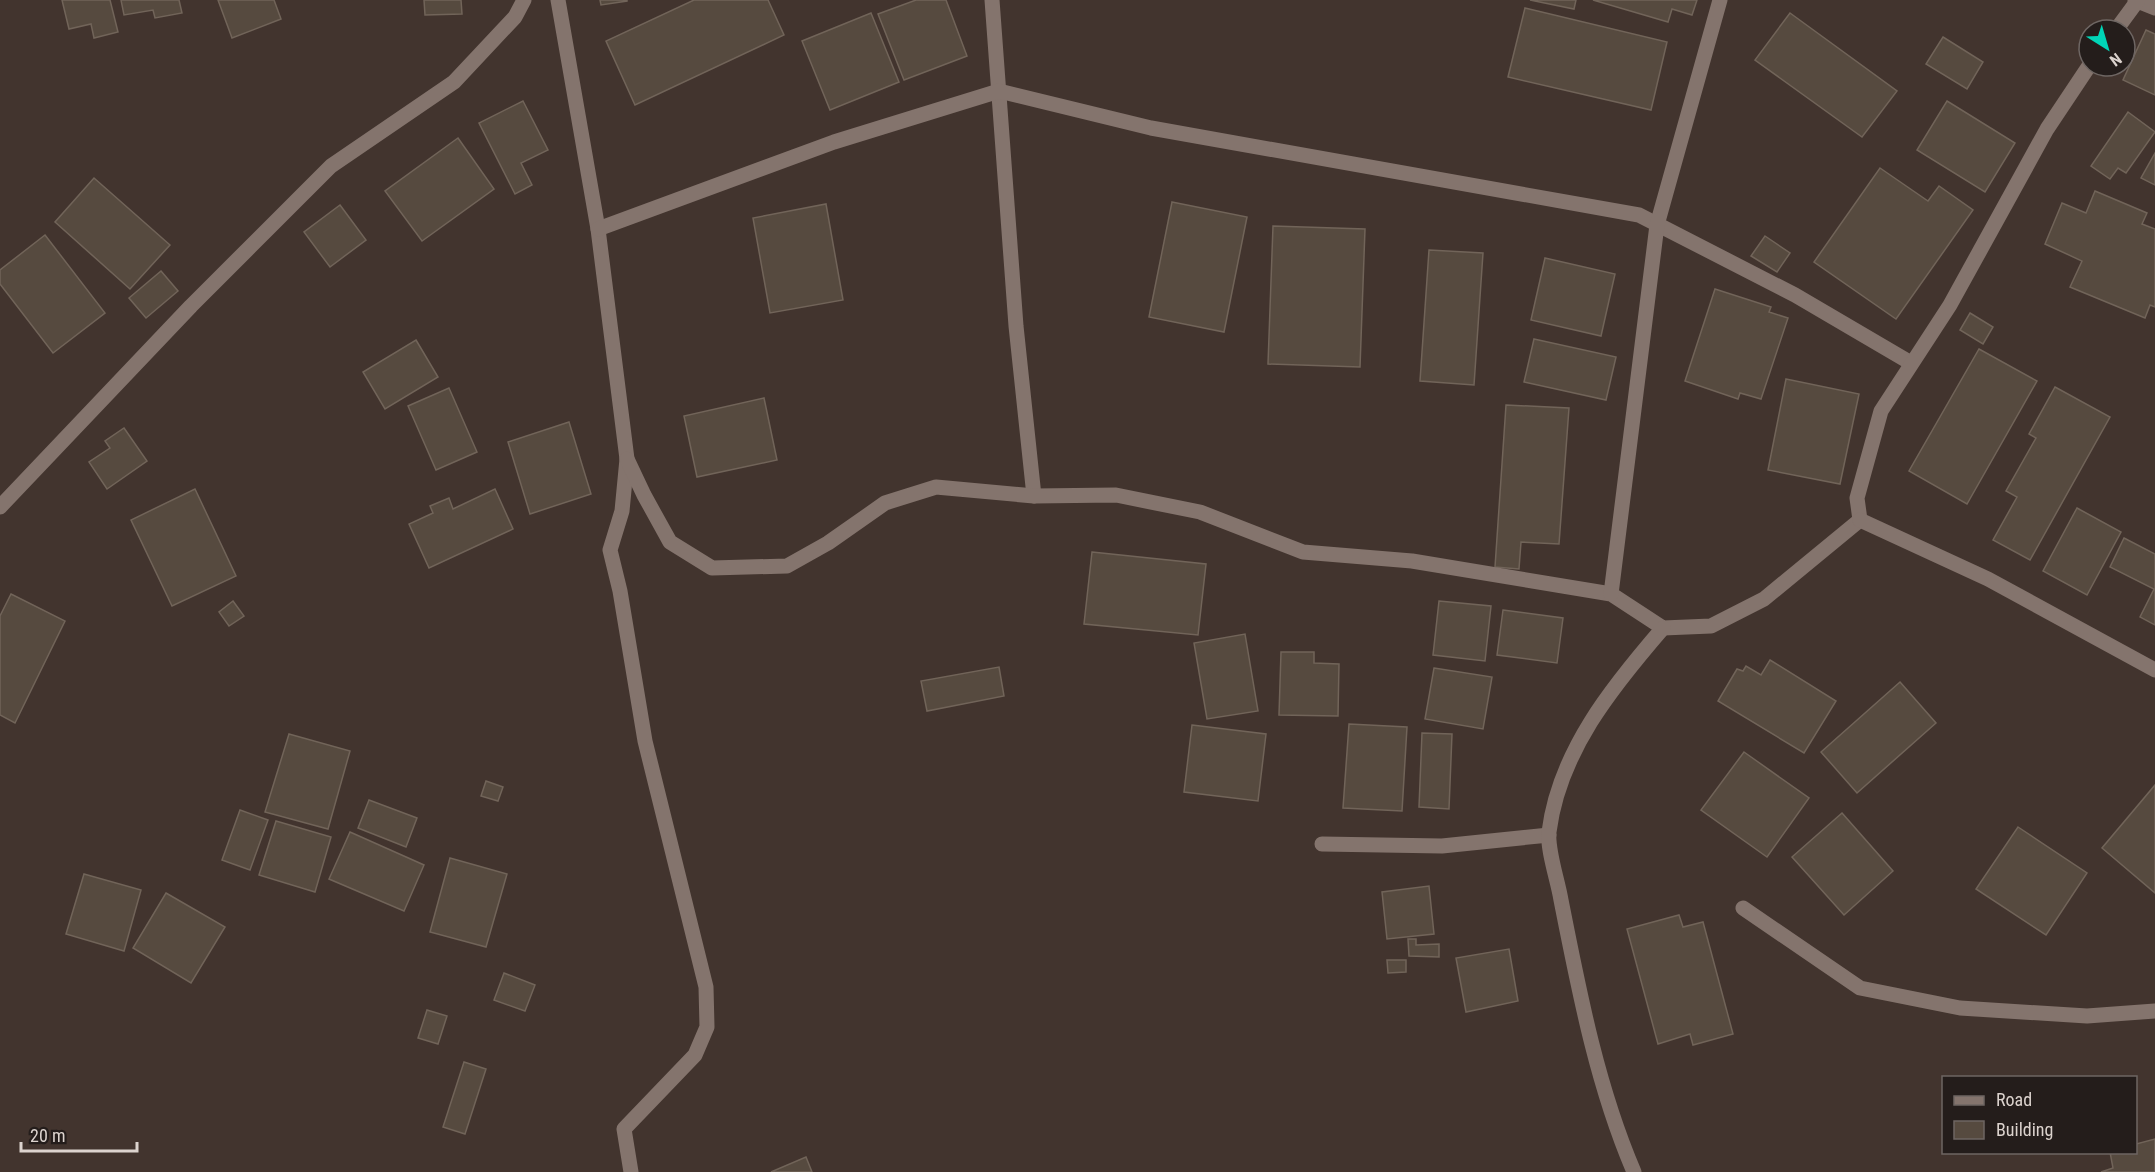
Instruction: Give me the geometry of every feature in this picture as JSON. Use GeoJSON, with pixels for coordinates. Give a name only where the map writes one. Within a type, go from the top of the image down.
{"type":"FeatureCollection","features":[{"type":"Feature","properties":{"kind":"street"},"geometry":{"type":"LineString","coordinates":[[0,507],[191,306],[331,166],[454,82],[515,17],[524,0]]}},
{"type":"Feature","properties":{"kind":"street"},"geometry":{"type":"LineString","coordinates":[[558,0],[598,229],[627,459],[622,511],[610,550],[620,591],[645,741],[706,987],[707,1027],[695,1055],[624,1129],[631,1172]]}},
{"type":"Feature","properties":{"kind":"street"},"geometry":{"type":"LineString","coordinates":[[992,0],[1016,326],[1034,496]]}},
{"type":"Feature","properties":{"kind":"street"},"geometry":{"type":"LineString","coordinates":[[1611,594],[1657,225],[1720,0]]}},
{"type":"Feature","properties":{"kind":"street"},"geometry":{"type":"LineString","coordinates":[[2124,18],[2137,0],[2155,8]]}},
{"type":"Feature","properties":{"kind":"street"},"geometry":{"type":"LineString","coordinates":[[1860,520],[1857,498],[1881,411],[1950,305],[2047,129],[2081,78]]}},
{"type":"Feature","properties":{"kind":"street"},"geometry":{"type":"LineString","coordinates":[[598,229],[834,142],[999,91],[1151,128],[1639,215],[1795,295],[1911,363]]}},
{"type":"Feature","properties":{"kind":"street"},"geometry":{"type":"LineString","coordinates":[[627,459],[670,542],[712,568],[787,566],[828,543],[885,503],[936,487],[1034,496],[1116,495],[1200,512],[1303,552],[1412,561],[1611,594],[1663,628],[1711,626],[1764,599],[1860,520]]}},
{"type":"Feature","properties":{"kind":"street"},"geometry":{"type":"LineString","coordinates":[[1860,520],[1988,579],[2155,670]]}},
{"type":"Feature","properties":{"kind":"street"},"geometry":{"type":"LineString","coordinates":[[1634,1172],[1613,1124],[1572,955],[1549,835],[1555,803],[1573,752],[1614,684],[1663,628]]}},
{"type":"Feature","properties":{"kind":"street"},"geometry":{"type":"LineString","coordinates":[[1322,844],[1442,846],[1549,835]]}},
{"type":"Feature","properties":{"kind":"street"},"geometry":{"type":"LineString","coordinates":[[1743,908],[1860,988],[1960,1008],[2087,1016],[2155,1011]]}},
{"type":"Feature","properties":{"kind":"building"},"geometry":{"type":"Polygon","coordinates":[[[62,0],[110,0],[118,32],[94,38],[91,24],[69,29],[62,0]]]}},
{"type":"Feature","properties":{"kind":"building"},"geometry":{"type":"Polygon","coordinates":[[[121,0],[179,0],[182,13],[155,18],[153,10],[124,15],[121,0]]]}},
{"type":"Feature","properties":{"kind":"building"},"geometry":{"type":"Polygon","coordinates":[[[218,0],[274,0],[281,19],[232,38],[218,0]]]}},
{"type":"Feature","properties":{"kind":"building"},"geometry":{"type":"Polygon","coordinates":[[[424,0],[461,0],[462,14],[425,15],[424,0]]]}},
{"type":"Feature","properties":{"kind":"building"},"geometry":{"type":"Polygon","coordinates":[[[600,0],[627,0],[627,1],[601,5],[600,0]]]}},
{"type":"Feature","properties":{"kind":"building"},"geometry":{"type":"Polygon","coordinates":[[[694,0],[768,0],[784,35],[635,105],[606,41],[694,0]]]}},
{"type":"Feature","properties":{"kind":"building"},"geometry":{"type":"Polygon","coordinates":[[[916,0],[946,0],[967,56],[904,80],[878,14],[916,0]]]}},
{"type":"Feature","properties":{"kind":"building"},"geometry":{"type":"Polygon","coordinates":[[[1530,0],[1576,0],[1574,9],[1530,0]]]}},
{"type":"Feature","properties":{"kind":"building"},"geometry":{"type":"Polygon","coordinates":[[[1593,0],[1697,0],[1692,15],[1672,9],[1668,22],[1593,0]]]}},
{"type":"Feature","properties":{"kind":"building"},"geometry":{"type":"Polygon","coordinates":[[[1525,8],[1667,42],[1651,110],[1508,77],[1525,8]]]}},
{"type":"Feature","properties":{"kind":"building"},"geometry":{"type":"Polygon","coordinates":[[[871,13],[899,82],[830,110],[802,41],[871,13]]]}},
{"type":"Feature","properties":{"kind":"building"},"geometry":{"type":"Polygon","coordinates":[[[1790,13],[1897,91],[1862,137],[1755,60],[1790,13]]]}},
{"type":"Feature","properties":{"kind":"building"},"geometry":{"type":"Polygon","coordinates":[[[2146,30],[2155,34],[2155,95],[2123,80],[2124,78],[2137,78],[2137,50],[2146,30]]]}},
{"type":"Feature","properties":{"kind":"building"},"geometry":{"type":"Polygon","coordinates":[[[1943,37],[1983,62],[1967,89],[1926,64],[1943,37]]]}},
{"type":"Feature","properties":{"kind":"building"},"geometry":{"type":"Polygon","coordinates":[[[523,101],[548,150],[521,163],[532,185],[515,194],[479,123],[523,101]]]}},
{"type":"Feature","properties":{"kind":"building"},"geometry":{"type":"Polygon","coordinates":[[[1947,101],[2015,143],[1985,192],[1917,150],[1947,101]]]}},
{"type":"Feature","properties":{"kind":"building"},"geometry":{"type":"Polygon","coordinates":[[[2128,112],[2155,132],[2126,173],[2118,168],[2110,179],[2091,166],[2128,112]]]}},
{"type":"Feature","properties":{"kind":"building"},"geometry":{"type":"Polygon","coordinates":[[[458,138],[494,189],[422,241],[385,191],[458,138]]]}},
{"type":"Feature","properties":{"kind":"building"},"geometry":{"type":"Polygon","coordinates":[[[2155,153],[2155,185],[2141,178],[2155,153]]]}},
{"type":"Feature","properties":{"kind":"building"},"geometry":{"type":"Polygon","coordinates":[[[1880,168],[1928,201],[1939,186],[1973,210],[1896,319],[1814,262],[1880,168]]]}},
{"type":"Feature","properties":{"kind":"building"},"geometry":{"type":"Polygon","coordinates":[[[94,178],[170,245],[130,289],[55,222],[94,178]]]}},
{"type":"Feature","properties":{"kind":"building"},"geometry":{"type":"Polygon","coordinates":[[[2095,191],[2147,213],[2142,224],[2155,229],[2155,307],[2150,305],[2145,318],[2070,287],[2082,261],[2045,244],[2062,203],[2086,213],[2095,191]]]}},
{"type":"Feature","properties":{"kind":"building"},"geometry":{"type":"Polygon","coordinates":[[[1172,202],[1247,217],[1224,332],[1149,317],[1172,202]]]}},
{"type":"Feature","properties":{"kind":"building"},"geometry":{"type":"Polygon","coordinates":[[[826,204],[843,300],[770,313],[753,218],[826,204]]]}},
{"type":"Feature","properties":{"kind":"building"},"geometry":{"type":"Polygon","coordinates":[[[340,205],[366,240],[330,267],[304,232],[340,205]]]}},
{"type":"Feature","properties":{"kind":"building"},"geometry":{"type":"Polygon","coordinates":[[[1273,226],[1365,229],[1360,367],[1268,364],[1273,226]]]}},
{"type":"Feature","properties":{"kind":"building"},"geometry":{"type":"Polygon","coordinates":[[[45,235],[105,313],[53,353],[0,284],[0,270],[45,235]]]}},
{"type":"Feature","properties":{"kind":"building"},"geometry":{"type":"Polygon","coordinates":[[[1765,236],[1790,253],[1777,272],[1751,256],[1765,236]]]}},
{"type":"Feature","properties":{"kind":"building"},"geometry":{"type":"Polygon","coordinates":[[[1429,250],[1483,253],[1474,385],[1420,381],[1429,250]]]}},
{"type":"Feature","properties":{"kind":"building"},"geometry":{"type":"Polygon","coordinates":[[[1545,258],[1615,274],[1601,336],[1531,320],[1545,258]]]}},
{"type":"Feature","properties":{"kind":"building"},"geometry":{"type":"Polygon","coordinates":[[[161,271],[178,291],[146,318],[129,298],[161,271]]]}},
{"type":"Feature","properties":{"kind":"building"},"geometry":{"type":"Polygon","coordinates":[[[1715,289],[1771,307],[1769,312],[1788,318],[1761,399],[1740,393],[1738,399],[1685,381],[1715,289]]]}},
{"type":"Feature","properties":{"kind":"building"},"geometry":{"type":"Polygon","coordinates":[[[1970,313],[1993,327],[1983,344],[1960,330],[1970,313]]]}},
{"type":"Feature","properties":{"kind":"building"},"geometry":{"type":"Polygon","coordinates":[[[1534,339],[1616,357],[1606,400],[1524,382],[1534,339]]]}},
{"type":"Feature","properties":{"kind":"building"},"geometry":{"type":"Polygon","coordinates":[[[416,340],[438,377],[385,409],[363,372],[416,340]]]}},
{"type":"Feature","properties":{"kind":"building"},"geometry":{"type":"Polygon","coordinates":[[[1979,349],[2037,381],[1967,504],[1909,471],[1979,349]]]}},
{"type":"Feature","properties":{"kind":"building"},"geometry":{"type":"Polygon","coordinates":[[[1786,379],[1859,394],[1840,484],[1768,470],[1786,379]]]}},
{"type":"Feature","properties":{"kind":"building"},"geometry":{"type":"Polygon","coordinates":[[[2055,387],[2110,417],[2030,560],[1993,540],[2017,497],[2006,491],[2036,438],[2029,434],[2055,387]]]}},
{"type":"Feature","properties":{"kind":"building"},"geometry":{"type":"Polygon","coordinates":[[[449,388],[477,452],[436,470],[408,406],[449,388]]]}},
{"type":"Feature","properties":{"kind":"building"},"geometry":{"type":"Polygon","coordinates":[[[764,398],[777,460],[697,477],[684,416],[764,398]]]}},
{"type":"Feature","properties":{"kind":"building"},"geometry":{"type":"Polygon","coordinates":[[[1506,405],[1569,408],[1559,544],[1521,542],[1519,569],[1495,567],[1506,405]]]}},
{"type":"Feature","properties":{"kind":"building"},"geometry":{"type":"Polygon","coordinates":[[[569,422],[591,494],[530,514],[508,442],[569,422]]]}},
{"type":"Feature","properties":{"kind":"building"},"geometry":{"type":"Polygon","coordinates":[[[124,428],[147,461],[107,489],[89,462],[110,448],[105,441],[124,428]]]}},
{"type":"Feature","properties":{"kind":"building"},"geometry":{"type":"Polygon","coordinates":[[[195,489],[236,576],[172,606],[131,520],[195,489]]]}},
{"type":"Feature","properties":{"kind":"building"},"geometry":{"type":"Polygon","coordinates":[[[495,489],[513,529],[429,568],[409,524],[433,513],[430,506],[449,498],[453,509],[495,489]]]}},
{"type":"Feature","properties":{"kind":"building"},"geometry":{"type":"Polygon","coordinates":[[[2077,508],[2121,532],[2087,595],[2043,571],[2077,508]]]}},
{"type":"Feature","properties":{"kind":"building"},"geometry":{"type":"Polygon","coordinates":[[[2124,538],[2155,554],[2155,625],[2140,617],[2154,589],[2110,567],[2124,538]]]}},
{"type":"Feature","properties":{"kind":"building"},"geometry":{"type":"Polygon","coordinates":[[[1092,552],[1206,564],[1198,635],[1084,624],[1092,552]]]}},
{"type":"Feature","properties":{"kind":"building"},"geometry":{"type":"Polygon","coordinates":[[[11,594],[65,621],[15,723],[0,715],[0,616],[11,594]]]}},
{"type":"Feature","properties":{"kind":"building"},"geometry":{"type":"Polygon","coordinates":[[[233,601],[244,616],[229,626],[219,612],[233,601]]]}},
{"type":"Feature","properties":{"kind":"building"},"geometry":{"type":"Polygon","coordinates":[[[1439,601],[1491,606],[1485,661],[1433,655],[1439,601]]]}},
{"type":"Feature","properties":{"kind":"building"},"geometry":{"type":"Polygon","coordinates":[[[1503,610],[1563,618],[1557,663],[1497,655],[1503,610]]]}},
{"type":"Feature","properties":{"kind":"building"},"geometry":{"type":"Polygon","coordinates":[[[1245,634],[1258,711],[1207,719],[1194,643],[1245,634]]]}},
{"type":"Feature","properties":{"kind":"building"},"geometry":{"type":"Polygon","coordinates":[[[1281,652],[1314,652],[1314,663],[1339,664],[1338,716],[1279,715],[1281,652]]]}},
{"type":"Feature","properties":{"kind":"building"},"geometry":{"type":"Polygon","coordinates":[[[1770,660],[1836,701],[1804,753],[1718,701],[1737,669],[1743,671],[1746,666],[1761,675],[1770,660]]]}},
{"type":"Feature","properties":{"kind":"building"},"geometry":{"type":"Polygon","coordinates":[[[999,667],[1004,696],[927,711],[921,681],[999,667]]]}},
{"type":"Feature","properties":{"kind":"building"},"geometry":{"type":"Polygon","coordinates":[[[1434,668],[1492,677],[1483,729],[1425,719],[1434,668]]]}},
{"type":"Feature","properties":{"kind":"building"},"geometry":{"type":"Polygon","coordinates":[[[1900,682],[1936,723],[1857,793],[1821,752],[1900,682]]]}},
{"type":"Feature","properties":{"kind":"building"},"geometry":{"type":"Polygon","coordinates":[[[1349,724],[1407,727],[1402,811],[1343,808],[1349,724]]]}},
{"type":"Feature","properties":{"kind":"building"},"geometry":{"type":"Polygon","coordinates":[[[1192,725],[1266,734],[1258,801],[1184,792],[1192,725]]]}},
{"type":"Feature","properties":{"kind":"building"},"geometry":{"type":"Polygon","coordinates":[[[1422,733],[1452,734],[1449,809],[1419,807],[1422,733]]]}},
{"type":"Feature","properties":{"kind":"building"},"geometry":{"type":"Polygon","coordinates":[[[289,734],[350,751],[328,829],[265,812],[289,734]]]}},
{"type":"Feature","properties":{"kind":"building"},"geometry":{"type":"Polygon","coordinates":[[[1744,752],[1809,798],[1767,857],[1701,810],[1744,752]]]}},
{"type":"Feature","properties":{"kind":"building"},"geometry":{"type":"Polygon","coordinates":[[[486,781],[503,787],[498,801],[481,796],[486,781]]]}},
{"type":"Feature","properties":{"kind":"building"},"geometry":{"type":"Polygon","coordinates":[[[2155,785],[2155,893],[2102,848],[2155,785]]]}},
{"type":"Feature","properties":{"kind":"building"},"geometry":{"type":"Polygon","coordinates":[[[369,800],[417,818],[406,847],[358,828],[369,800]]]}},
{"type":"Feature","properties":{"kind":"building"},"geometry":{"type":"Polygon","coordinates":[[[240,810],[268,820],[250,870],[222,860],[240,810]]]}},
{"type":"Feature","properties":{"kind":"building"},"geometry":{"type":"Polygon","coordinates":[[[1842,813],[1893,871],[1844,915],[1792,857],[1842,813]]]}},
{"type":"Feature","properties":{"kind":"building"},"geometry":{"type":"Polygon","coordinates":[[[276,821],[331,837],[315,892],[259,875],[276,821]]]}},
{"type":"Feature","properties":{"kind":"building"},"geometry":{"type":"Polygon","coordinates":[[[2018,827],[2087,873],[2046,935],[1976,889],[2018,827]]]}},
{"type":"Feature","properties":{"kind":"building"},"geometry":{"type":"Polygon","coordinates":[[[350,832],[424,865],[404,911],[329,879],[350,832]]]}},
{"type":"Feature","properties":{"kind":"building"},"geometry":{"type":"Polygon","coordinates":[[[450,858],[507,874],[486,947],[430,932],[450,858]]]}},
{"type":"Feature","properties":{"kind":"building"},"geometry":{"type":"Polygon","coordinates":[[[84,874],[141,890],[124,951],[66,934],[84,874]]]}},
{"type":"Feature","properties":{"kind":"building"},"geometry":{"type":"Polygon","coordinates":[[[1429,886],[1434,934],[1387,939],[1382,892],[1429,886]]]}},
{"type":"Feature","properties":{"kind":"building"},"geometry":{"type":"Polygon","coordinates":[[[166,893],[225,927],[191,983],[133,948],[166,893]]]}},
{"type":"Feature","properties":{"kind":"building"},"geometry":{"type":"Polygon","coordinates":[[[1679,915],[1683,927],[1703,922],[1733,1034],[1693,1045],[1690,1034],[1658,1044],[1627,929],[1679,915]]]}},
{"type":"Feature","properties":{"kind":"building"},"geometry":{"type":"Polygon","coordinates":[[[1408,939],[1416,939],[1416,945],[1439,944],[1439,957],[1409,956],[1408,939]]]}},
{"type":"Feature","properties":{"kind":"building"},"geometry":{"type":"Polygon","coordinates":[[[1509,949],[1518,1001],[1466,1012],[1456,958],[1509,949]]]}},
{"type":"Feature","properties":{"kind":"building"},"geometry":{"type":"Polygon","coordinates":[[[1387,960],[1406,960],[1406,972],[1388,973],[1387,960]]]}},
{"type":"Feature","properties":{"kind":"building"},"geometry":{"type":"Polygon","coordinates":[[[504,973],[535,985],[525,1011],[494,1000],[504,973]]]}},
{"type":"Feature","properties":{"kind":"building"},"geometry":{"type":"Polygon","coordinates":[[[427,1010],[447,1016],[438,1044],[418,1038],[427,1010]]]}},
{"type":"Feature","properties":{"kind":"building"},"geometry":{"type":"Polygon","coordinates":[[[464,1062],[486,1069],[465,1134],[443,1127],[464,1062]]]}},
{"type":"Feature","properties":{"kind":"building"},"geometry":{"type":"Polygon","coordinates":[[[2155,1139],[2155,1172],[2101,1172],[2113,1168],[2110,1154],[2137,1154],[2137,1144],[2155,1139]]]}},
{"type":"Feature","properties":{"kind":"building"},"geometry":{"type":"Polygon","coordinates":[[[806,1157],[812,1172],[771,1172],[806,1157]]]}}]}
